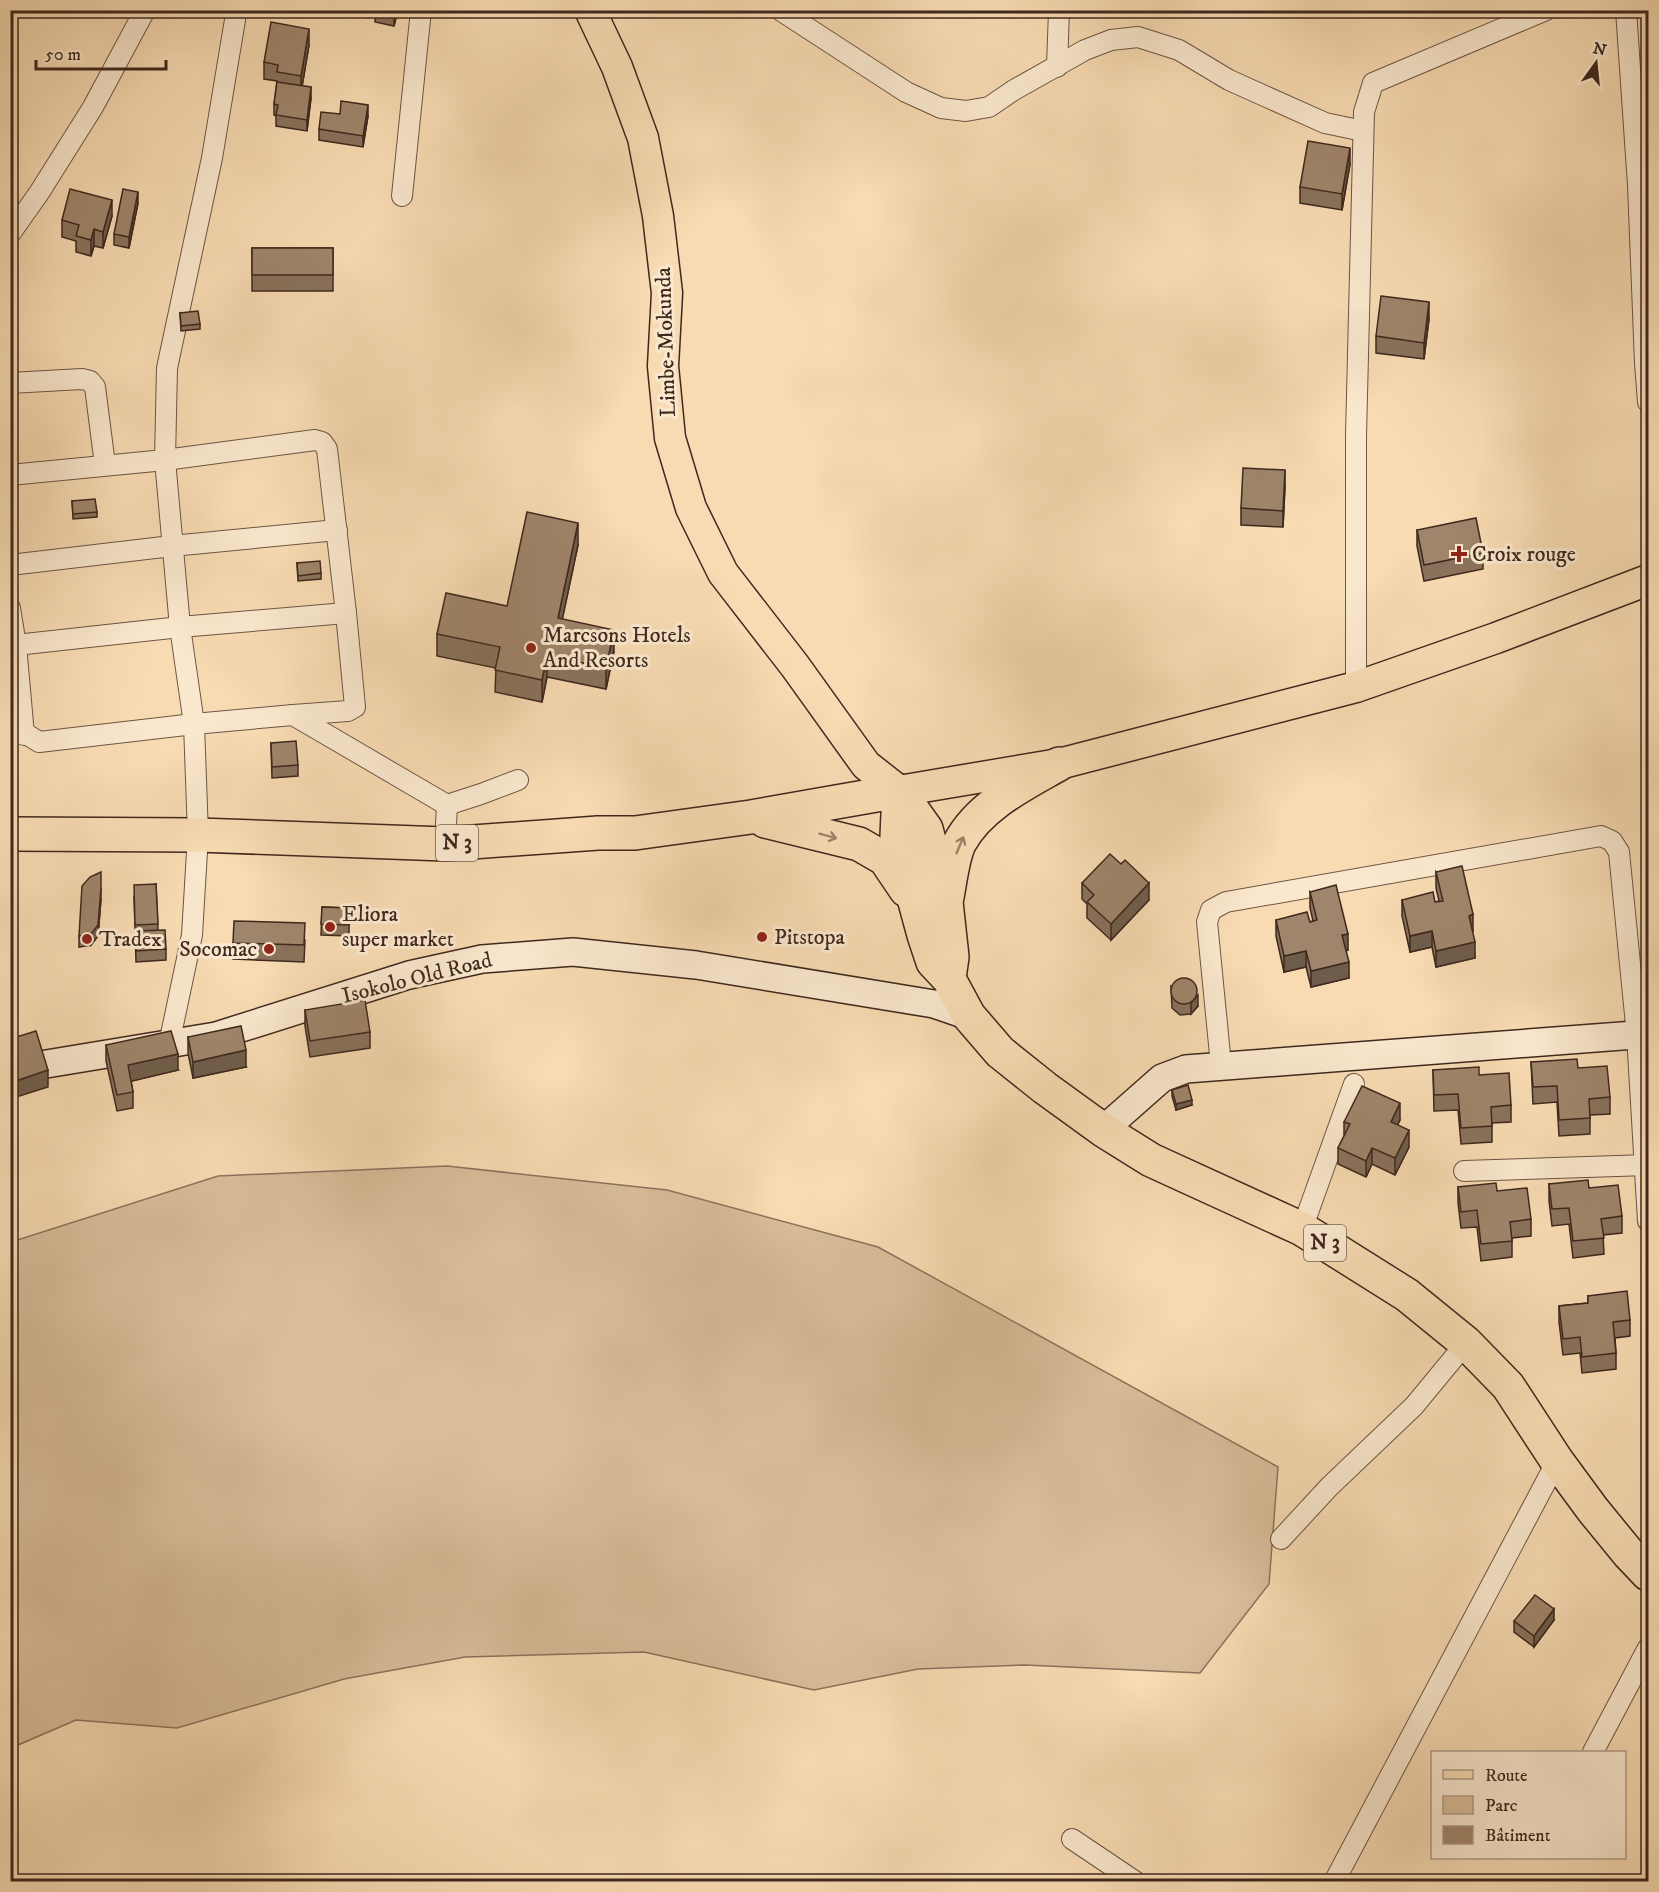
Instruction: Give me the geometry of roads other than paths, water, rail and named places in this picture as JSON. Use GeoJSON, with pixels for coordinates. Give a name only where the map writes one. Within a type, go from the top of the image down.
{"type":"FeatureCollection","features":[{"type":"Feature","properties":{"kind":"highway"},"geometry":{"type":"LineString","coordinates":[[751,817],[868,849],[885,858],[931,904],[959,843],[978,817],[1014,790],[1059,764]]}},
{"type":"Feature","properties":{"kind":"highway","name":"N 3"},"geometry":{"type":"LineString","coordinates":[[10,834],[198,835],[445,844],[598,833],[635,833],[751,817],[899,791],[897,836],[931,904],[933,962],[948,979],[969,1016],[1000,1052],[1102,1130],[1151,1160],[1302,1230],[1407,1295],[1466,1343],[1508,1386],[1557,1461],[1629,1554],[1648,1574]]}},
{"type":"Feature","properties":{"kind":"main road","name":"Limbe-Mokunda"},"geometry":{"type":"LineString","coordinates":[[588,13],[617,67],[643,138],[658,216],[667,292],[663,366],[670,438],[691,508],[723,573],[795,666],[866,765],[899,791]]}},
{"type":"Feature","properties":{"kind":"main road"},"geometry":{"type":"LineString","coordinates":[[899,791],[1059,764],[1356,687],[1496,638],[1648,580]]}},
{"type":"Feature","properties":{"kind":"street"},"geometry":{"type":"LineString","coordinates":[[10,234],[39,193],[93,107],[145,10]]}},
{"type":"Feature","properties":{"kind":"street"},"geometry":{"type":"LineString","coordinates":[[169,1044],[192,935],[198,835],[194,724],[180,627],[165,460],[167,368],[212,158],[235,20],[234,10]]}},
{"type":"Feature","properties":{"kind":"street"},"geometry":{"type":"LineString","coordinates":[[402,196],[421,10]]}},
{"type":"Feature","properties":{"kind":"street"},"geometry":{"type":"LineString","coordinates":[[780,10],[906,92],[941,108],[966,111],[988,107],[1085,50],[1111,40],[1138,38],[1179,50],[1229,80],[1317,119],[1364,131]]}},
{"type":"Feature","properties":{"kind":"street"},"geometry":{"type":"LineString","coordinates":[[1057,66],[1059,10]]}},
{"type":"Feature","properties":{"kind":"street"},"geometry":{"type":"LineString","coordinates":[[1356,687],[1356,435],[1364,112],[1373,83],[1498,20],[1545,10]]}},
{"type":"Feature","properties":{"kind":"street"},"geometry":{"type":"LineString","coordinates":[[1626,10],[1638,185],[1648,402]]}},
{"type":"Feature","properties":{"kind":"street"},"geometry":{"type":"LineString","coordinates":[[10,383],[82,379],[90,381],[95,387],[105,465]]}},
{"type":"Feature","properties":{"kind":"street"},"geometry":{"type":"LineString","coordinates":[[10,475],[165,460],[315,440],[322,442],[327,449],[355,707],[348,711],[194,724],[39,742],[24,735],[16,645],[10,608]]}},
{"type":"Feature","properties":{"kind":"street"},"geometry":{"type":"LineString","coordinates":[[10,566],[172,546],[337,530]]}},
{"type":"Feature","properties":{"kind":"street"},"geometry":{"type":"LineString","coordinates":[[16,645],[180,627],[346,613]]}},
{"type":"Feature","properties":{"kind":"street"},"geometry":{"type":"LineString","coordinates":[[293,715],[447,805],[481,795],[518,780]]}},
{"type":"Feature","properties":{"kind":"street"},"geometry":{"type":"LineString","coordinates":[[445,844],[447,805]]}},
{"type":"Feature","properties":{"kind":"street"},"geometry":{"type":"LineString","coordinates":[[1221,1065],[1207,922],[1211,910],[1226,902],[1601,836],[1612,840],[1618,852],[1643,1034],[1648,1221]]}},
{"type":"Feature","properties":{"kind":"street","name":"Isokolo Old Road"},"geometry":{"type":"LineString","coordinates":[[10,1070],[216,1036],[419,973],[482,959],[573,952],[696,965],[934,1004],[969,1016]]}},
{"type":"Feature","properties":{"kind":"street"},"geometry":{"type":"LineString","coordinates":[[1102,1130],[1162,1078],[1186,1069],[1643,1034]]}},
{"type":"Feature","properties":{"kind":"street"},"geometry":{"type":"LineString","coordinates":[[1302,1230],[1354,1084]]}},
{"type":"Feature","properties":{"kind":"street"},"geometry":{"type":"LineString","coordinates":[[1464,1171],[1647,1165]]}},
{"type":"Feature","properties":{"kind":"street"},"geometry":{"type":"LineString","coordinates":[[1281,1539],[1329,1488],[1414,1406],[1466,1343]]}},
{"type":"Feature","properties":{"kind":"street"},"geometry":{"type":"LineString","coordinates":[[1334,1881],[1557,1461]]}},
{"type":"Feature","properties":{"kind":"street"},"geometry":{"type":"LineString","coordinates":[[1594,1751],[1648,1648]]}},
{"type":"Feature","properties":{"kind":"street"},"geometry":{"type":"LineString","coordinates":[[1072,1839],[1136,1881]]}},
{"type":"Feature","properties":{"kind":"place","name":"Croix rouge"},"geometry":{"type":"Point","coordinates":[1459,554]}},
{"type":"Feature","properties":{"kind":"place","name":"Marcsons Hotels And Resorts"},"geometry":{"type":"Point","coordinates":[531,648]}},
{"type":"Feature","properties":{"kind":"place","name":"Eliora super market"},"geometry":{"type":"Point","coordinates":[330,927]}},
{"type":"Feature","properties":{"kind":"place","name":"Pitstopa"},"geometry":{"type":"Point","coordinates":[762,937]}},
{"type":"Feature","properties":{"kind":"place","name":"Tradex"},"geometry":{"type":"Point","coordinates":[87,939]}},
{"type":"Feature","properties":{"kind":"place","name":"Socomac"},"geometry":{"type":"Point","coordinates":[269,949]}}]}
